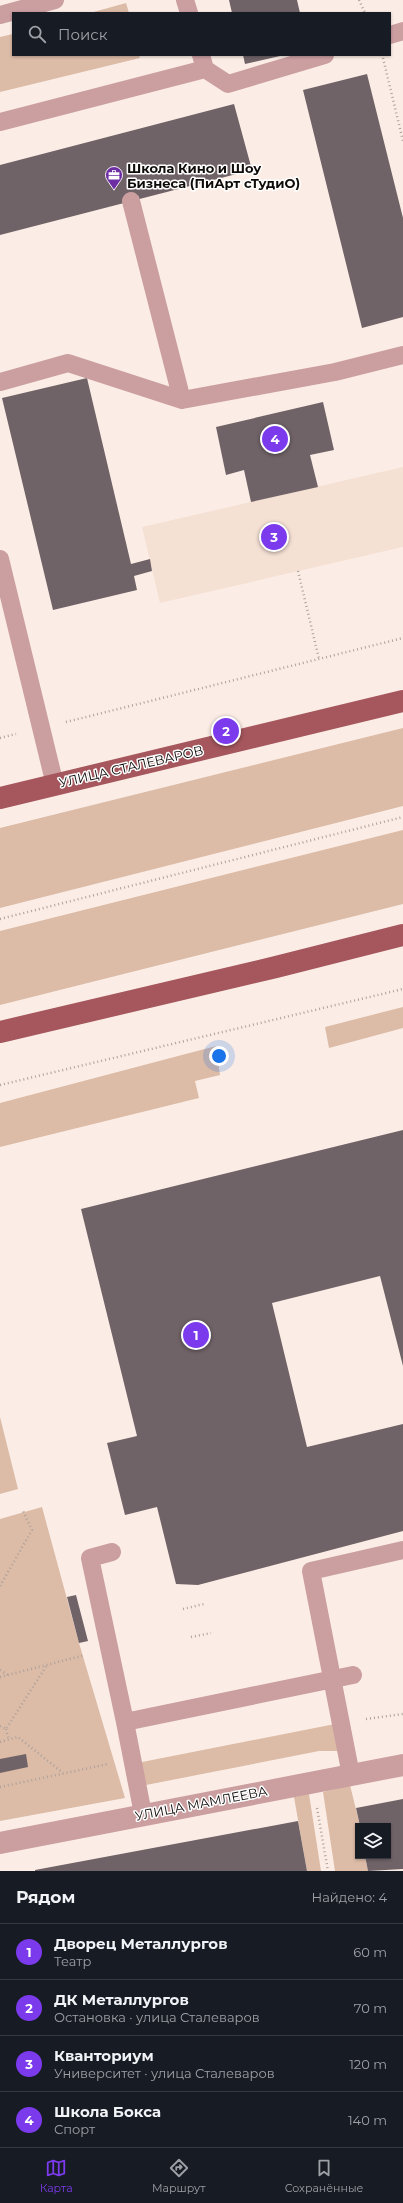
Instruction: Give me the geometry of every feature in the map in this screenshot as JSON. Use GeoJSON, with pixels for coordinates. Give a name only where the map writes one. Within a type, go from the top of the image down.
{"type":"FeatureCollection","features":[{"type":"Feature","properties":{"kind":"main road","name":"УЛИЦА СТАЛЕВАРОВ"},"geometry":{"type":"LineString","coordinates":[[0,798],[403,701]]}},
{"type":"Feature","properties":{"kind":"main road"},"geometry":{"type":"LineString","coordinates":[[0,1032],[276,968],[403,935]]}},
{"type":"Feature","properties":{"kind":"street","name":"УЛИЦА МАМЛЕЕВА"},"geometry":{"type":"LineString","coordinates":[[0,1843],[143,1814],[403,1765]]}},
{"type":"Feature","properties":{"kind":"lane"},"geometry":{"type":"LineString","coordinates":[[0,15],[55,0]]}},
{"type":"Feature","properties":{"kind":"lane"},"geometry":{"type":"LineString","coordinates":[[185,0],[189,12]]}},
{"type":"Feature","properties":{"kind":"lane"},"geometry":{"type":"LineString","coordinates":[[391,35],[403,31]]}},
{"type":"Feature","properties":{"kind":"lane"},"geometry":{"type":"LineString","coordinates":[[0,122],[203,62],[228,84],[322,56]]}},
{"type":"Feature","properties":{"kind":"lane"},"geometry":{"type":"LineString","coordinates":[[131,201],[182,400]]}},
{"type":"Feature","properties":{"kind":"lane"},"geometry":{"type":"LineString","coordinates":[[0,382],[68,363],[182,400],[335,372],[403,355]]}},
{"type":"Feature","properties":{"kind":"lane"},"geometry":{"type":"LineString","coordinates":[[0,559],[55,785]]}},
{"type":"Feature","properties":{"kind":"lane"},"geometry":{"type":"LineString","coordinates":[[351,1775],[311,1571],[403,1550]]}},
{"type":"Feature","properties":{"kind":"lane"},"geometry":{"type":"LineString","coordinates":[[112,1552],[90,1558],[143,1814]]}},
{"type":"Feature","properties":{"kind":"lane"},"geometry":{"type":"LineString","coordinates":[[125,1722],[353,1675]]}},
{"type":"Feature","properties":{"kind":"path"},"geometry":{"type":"LineString","coordinates":[[358,0],[364,12]]}},
{"type":"Feature","properties":{"kind":"path"},"geometry":{"type":"LineString","coordinates":[[382,56],[403,141]]}},
{"type":"Feature","properties":{"kind":"path"},"geometry":{"type":"LineString","coordinates":[[298,571],[319,659]]}},
{"type":"Feature","properties":{"kind":"path"},"geometry":{"type":"LineString","coordinates":[[0,738],[403,638]]}},
{"type":"Feature","properties":{"kind":"path"},"geometry":{"type":"LineString","coordinates":[[0,919],[403,817]]}},
{"type":"Feature","properties":{"kind":"path"},"geometry":{"type":"LineString","coordinates":[[0,1084],[403,989]]}},
{"type":"Feature","properties":{"kind":"path"},"geometry":{"type":"LineString","coordinates":[[0,1586],[32,1530],[23,1512]]}},
{"type":"Feature","properties":{"kind":"path"},"geometry":{"type":"LineString","coordinates":[[183,1609],[204,1604]]}},
{"type":"Feature","properties":{"kind":"path"},"geometry":{"type":"LineString","coordinates":[[191,1637],[211,1633]]}},
{"type":"Feature","properties":{"kind":"path"},"geometry":{"type":"LineString","coordinates":[[0,1677],[109,1647]]}},
{"type":"Feature","properties":{"kind":"path"},"geometry":{"type":"LineString","coordinates":[[6,1730],[47,1665]]}},
{"type":"Feature","properties":{"kind":"path"},"geometry":{"type":"LineString","coordinates":[[0,1670],[8,1675]]}},
{"type":"Feature","properties":{"kind":"path"},"geometry":{"type":"LineString","coordinates":[[361,1719],[403,1714]]}},
{"type":"Feature","properties":{"kind":"path"},"geometry":{"type":"LineString","coordinates":[[0,1726],[6,1730],[9,1740]]}},
{"type":"Feature","properties":{"kind":"path"},"geometry":{"type":"LineString","coordinates":[[0,1742],[18,1737],[64,1773]]}},
{"type":"Feature","properties":{"kind":"path"},"geometry":{"type":"LineString","coordinates":[[0,1787],[132,1759]]}},
{"type":"Feature","properties":{"kind":"path"},"geometry":{"type":"LineString","coordinates":[[314,1782],[328,1871]]}},
{"type":"Feature","properties":{"kind":"shaded area"},"geometry":{"type":"Polygon","coordinates":[[[126,3],[129,12],[94,12],[126,3]]]}},
{"type":"Feature","properties":{"kind":"shaded area"},"geometry":{"type":"Polygon","coordinates":[[[12,34],[12,56],[139,56],[140,58],[0,92],[0,37],[12,34]]]}},
{"type":"Feature","properties":{"kind":"shaded area"},"geometry":{"type":"Polygon","coordinates":[[[403,467],[403,547],[160,603],[142,527],[403,467]]]}},
{"type":"Feature","properties":{"kind":"shaded area"},"geometry":{"type":"Polygon","coordinates":[[[403,728],[403,806],[0,908],[0,828],[403,728]]]}},
{"type":"Feature","properties":{"kind":"shaded area"},"geometry":{"type":"Polygon","coordinates":[[[403,830],[403,904],[0,1005],[0,931],[403,830]]]}},
{"type":"Feature","properties":{"kind":"shaded area"},"geometry":{"type":"Polygon","coordinates":[[[403,1007],[403,1028],[329,1048],[325,1027],[403,1007]]]}},
{"type":"Feature","properties":{"kind":"shaded area"},"geometry":{"type":"Polygon","coordinates":[[[216,1046],[220,1075],[195,1081],[199,1098],[0,1147],[0,1103],[216,1046]]]}},
{"type":"Feature","properties":{"kind":"shaded area"},"geometry":{"type":"Polygon","coordinates":[[[0,1417],[18,1489],[0,1494],[0,1417]]]}},
{"type":"Feature","properties":{"kind":"shaded area"},"geometry":{"type":"Polygon","coordinates":[[[42,1507],[79,1643],[125,1798],[0,1821],[0,1519],[42,1507]]]}},
{"type":"Feature","properties":{"kind":"shaded area"},"geometry":{"type":"Polygon","coordinates":[[[335,1724],[341,1751],[319,1751],[141,1786],[137,1763],[335,1724]]]}},
{"type":"Feature","properties":{"kind":"shaded area"},"geometry":{"type":"Polygon","coordinates":[[[350,1785],[359,1823],[355,1823],[355,1859],[366,1859],[368,1871],[335,1871],[323,1792],[350,1785]]]}},
{"type":"Feature","properties":{"kind":"shaded area"},"geometry":{"type":"Polygon","coordinates":[[[309,1794],[321,1871],[307,1871],[294,1797],[309,1794]]]}},
{"type":"Feature","properties":{"kind":"building"},"geometry":{"type":"Polygon","coordinates":[[[229,0],[297,0],[300,12],[232,12],[229,0]]]}},
{"type":"Feature","properties":{"kind":"building"},"geometry":{"type":"Polygon","coordinates":[[[243,56],[280,56],[245,64],[243,56]]]}},
{"type":"Feature","properties":{"kind":"building"},"geometry":{"type":"Polygon","coordinates":[[[367,74],[403,218],[403,317],[362,328],[303,90],[367,74]]]}},
{"type":"Feature","properties":{"kind":"building"},"geometry":{"type":"Polygon","coordinates":[[[234,104],[252,170],[0,235],[0,165],[234,104]]]}},
{"type":"Feature","properties":{"kind":"building"},"geometry":{"type":"Polygon","coordinates":[[[87,378],[131,564],[150,559],[152,571],[134,576],[137,590],[53,610],[2,398],[87,378]]]}},
{"type":"Feature","properties":{"kind":"building"},"geometry":{"type":"Polygon","coordinates":[[[323,402],[334,450],[310,455],[318,487],[251,502],[244,470],[226,475],[216,427],[323,402]]]}},
{"type":"Feature","properties":{"kind":"building"},"geometry":{"type":"Polygon","coordinates":[[[403,1130],[403,1366],[380,1276],[272,1303],[307,1447],[403,1424],[403,1531],[198,1585],[176,1584],[157,1507],[125,1515],[107,1443],[137,1436],[81,1209],[403,1130]]]}},
{"type":"Feature","properties":{"kind":"building"},"geometry":{"type":"Polygon","coordinates":[[[76,1595],[88,1641],[79,1643],[67,1597],[76,1595]]]}},
{"type":"Feature","properties":{"kind":"building"},"geometry":{"type":"Polygon","coordinates":[[[26,1754],[28,1767],[0,1773],[0,1759],[26,1754]]]}},
{"type":"Feature","properties":{"kind":"building"},"geometry":{"type":"Polygon","coordinates":[[[403,1799],[403,1869],[368,1871],[366,1859],[391,1859],[391,1823],[359,1823],[356,1808],[403,1799]]]}},
{"type":"Feature","properties":{"kind":"building"},"geometry":{"type":"Polygon","coordinates":[[[298,1821],[307,1871],[35,1871],[35,1870],[298,1821]]]}},
{"type":"Feature","properties":{"kind":"place","name":"Школа Кино и Шоу Бизнеса (ПиАрт сТудиО)"},"geometry":{"type":"Point","coordinates":[114,190]}},
{"type":"Feature","properties":{"kind":"place","name":"Школа Бокса"},"geometry":{"type":"Point","coordinates":[275,439]}},
{"type":"Feature","properties":{"kind":"place","name":"Кванториум"},"geometry":{"type":"Point","coordinates":[274,537]}},
{"type":"Feature","properties":{"kind":"place","name":"ДК Металлургов"},"geometry":{"type":"Point","coordinates":[226,731]}},
{"type":"Feature","properties":{"kind":"place","name":"Дворец Металлургов"},"geometry":{"type":"Point","coordinates":[196,1335]}}]}
